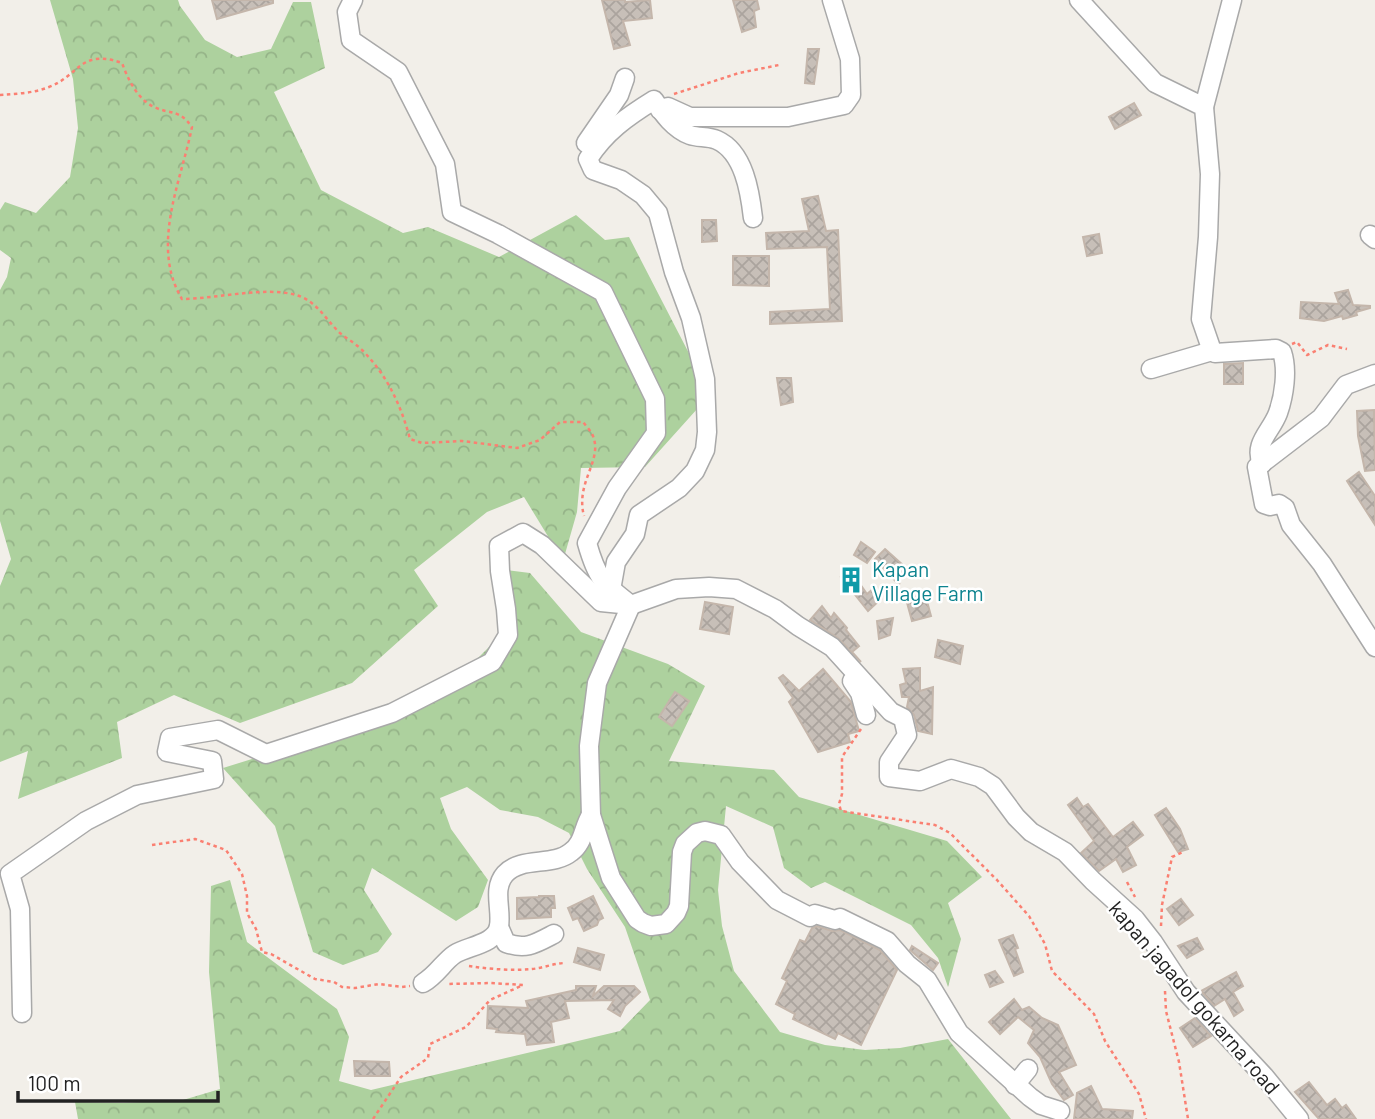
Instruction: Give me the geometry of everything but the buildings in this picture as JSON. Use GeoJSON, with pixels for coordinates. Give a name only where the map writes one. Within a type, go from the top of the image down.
{"type":"FeatureCollection","features":[{"type":"Feature","properties":{"kind":"street"},"geometry":{"type":"LineString","coordinates":[[352,0],[347,12],[351,40],[398,72],[445,163],[452,212],[603,292],[655,399],[656,433],[617,488],[587,542],[595,572],[611,590],[631,605]]}},
{"type":"Feature","properties":{"kind":"street"},"geometry":{"type":"LineString","coordinates":[[625,78],[613,105],[578,155],[577,159],[581,162],[588,159],[604,137],[617,125],[657,105],[691,117],[788,117],[845,105],[851,95],[850,60],[832,0]]}},
{"type":"Feature","properties":{"kind":"street"},"geometry":{"type":"LineString","coordinates":[[1079,0],[1155,83],[1204,107]]}},
{"type":"Feature","properties":{"kind":"street"},"geometry":{"type":"LineString","coordinates":[[1212,351],[1201,319],[1210,174],[1204,107],[1233,0]]}},
{"type":"Feature","properties":{"kind":"street"},"geometry":{"type":"LineString","coordinates":[[657,105],[676,127],[690,135],[718,140],[737,160],[750,194],[753,218]]}},
{"type":"Feature","properties":{"kind":"street"},"geometry":{"type":"LineString","coordinates":[[588,159],[593,170],[621,180],[643,195],[658,213],[674,272],[691,318],[705,389],[705,450],[695,471],[679,488],[639,516],[635,534],[617,562],[611,590]]}},
{"type":"Feature","properties":{"kind":"street"},"geometry":{"type":"LineString","coordinates":[[1151,369],[1212,351],[1276,349],[1282,352],[1286,363],[1278,413],[1261,440],[1259,456],[1262,464]]}},
{"type":"Feature","properties":{"kind":"street"},"geometry":{"type":"LineString","coordinates":[[1375,374],[1346,385],[1321,418],[1257,467],[1264,504],[1279,504],[1284,508],[1291,525],[1322,564],[1375,647]]}},
{"type":"Feature","properties":{"kind":"street"},"geometry":{"type":"LineString","coordinates":[[22,1013],[20,909],[10,874],[86,821],[137,795],[214,779],[212,761],[167,752],[170,738],[218,730],[266,754],[392,713],[492,662],[508,635],[499,546],[523,533],[542,545],[601,602],[631,605]]}},
{"type":"Feature","properties":{"kind":"street","name":"kapan jagadol gokarna road"},"geometry":{"type":"LineString","coordinates":[[631,605],[676,589],[736,589],[775,609],[832,647],[891,712],[903,718],[906,735],[889,762],[889,777],[920,781],[951,769],[979,777],[993,786],[1031,832],[1065,852],[1135,919],[1186,992],[1264,1076],[1299,1119]]}},
{"type":"Feature","properties":{"kind":"street"},"geometry":{"type":"LineString","coordinates":[[631,605],[597,683],[589,746],[591,815],[611,878],[637,919],[651,926],[666,924],[679,906],[682,852],[690,837],[705,831],[721,835],[740,862],[778,900],[810,917],[815,914],[835,920],[840,918],[887,941],[907,964],[927,980],[959,1033],[1015,1085],[1041,1105],[1060,1111]]}},
{"type":"Feature","properties":{"kind":"street"},"geometry":{"type":"LineString","coordinates":[[818,638],[820,647],[843,670],[860,693],[866,715]]}},
{"type":"Feature","properties":{"kind":"street"},"geometry":{"type":"LineString","coordinates":[[554,934],[533,945],[518,947],[506,943],[499,928],[499,883],[513,868],[549,861],[571,853],[583,838],[591,815]]}},
{"type":"Feature","properties":{"kind":"street"},"geometry":{"type":"LineString","coordinates":[[427,981],[453,956],[491,940],[499,928]]}},
{"type":"Feature","properties":{"kind":"street"},"geometry":{"type":"LineString","coordinates":[[1015,1085],[1028,1069]]}},
{"type":"Feature","properties":{"kind":"path"},"geometry":{"type":"LineString","coordinates":[[0,95],[51,86],[80,65],[104,57],[122,63],[129,84],[152,106],[183,115],[192,127],[171,211],[168,257],[173,283],[182,299],[234,294],[286,294],[295,295],[319,307],[339,332],[360,348],[380,372],[395,394],[410,439],[422,443],[462,441],[517,448],[540,440],[560,422],[583,422],[593,436],[595,457],[584,481],[580,503],[590,536]]}},
{"type":"Feature","properties":{"kind":"path"},"geometry":{"type":"LineString","coordinates":[[657,105],[739,73],[779,65]]}},
{"type":"Feature","properties":{"kind":"path"},"geometry":{"type":"LineString","coordinates":[[1276,349],[1297,342],[1307,355],[1328,345],[1347,349]]}},
{"type":"Feature","properties":{"kind":"path"},"geometry":{"type":"LineString","coordinates":[[866,715],[863,728],[842,757],[842,793],[839,804],[841,811],[935,825],[950,833],[997,880],[1029,916],[1045,944],[1052,971],[1094,1014],[1105,1041],[1139,1094],[1146,1119]]}},
{"type":"Feature","properties":{"kind":"path"},"geometry":{"type":"LineString","coordinates":[[152,845],[195,839],[226,850],[242,874],[247,896],[247,913],[256,929],[262,952],[271,954],[315,979],[355,988],[379,984],[402,987],[427,981],[439,985],[523,985],[490,1000],[466,1027],[430,1044],[428,1058],[401,1077],[373,1119]]}},
{"type":"Feature","properties":{"kind":"path"},"geometry":{"type":"LineString","coordinates":[[1153,942],[1163,922],[1162,905],[1171,857],[1183,852]]}},
{"type":"Feature","properties":{"kind":"path"},"geometry":{"type":"LineString","coordinates":[[448,961],[486,968],[533,969],[566,963]]}},
{"type":"Feature","properties":{"kind":"path"},"geometry":{"type":"LineString","coordinates":[[1165,987],[1166,1011],[1179,1062],[1188,1119]]}},
{"type":"Feature","properties":{"kind":"green space"},"geometry":{"type":"Polygon","coordinates":[[[50,0],[178,0],[205,40],[237,57],[271,49],[293,2],[311,2],[325,68],[274,92],[321,190],[403,233],[428,227],[499,257],[576,215],[605,240],[629,237],[694,363],[698,408],[645,467],[581,468],[577,512],[563,561],[524,497],[487,512],[414,570],[438,606],[352,683],[240,723],[174,695],[117,722],[122,758],[18,799],[28,751],[0,762],[0,586],[11,559],[0,521],[0,290],[7,277],[11,258],[0,250],[0,210],[5,202],[36,213],[70,177],[78,128],[73,79],[50,0]]]}},
{"type":"Feature","properties":{"kind":"green space"},"geometry":{"type":"Polygon","coordinates":[[[506,570],[530,573],[581,632],[668,664],[705,686],[669,761],[774,770],[799,797],[947,841],[982,877],[948,903],[961,939],[948,987],[938,958],[911,925],[825,882],[811,888],[784,868],[773,827],[726,806],[718,890],[722,926],[734,971],[780,1032],[825,1045],[865,1050],[900,1048],[948,1039],[1011,1119],[78,1119],[75,1102],[183,1100],[220,1089],[209,972],[211,886],[230,880],[247,942],[337,1009],[349,1037],[339,1081],[371,1090],[620,1031],[650,1000],[625,927],[587,869],[569,833],[538,817],[500,810],[467,787],[440,798],[451,829],[488,880],[478,907],[456,921],[372,868],[364,890],[392,934],[378,952],[343,965],[313,952],[275,826],[223,768],[374,721],[461,675],[504,632],[506,570]]]}},
{"type":"Feature","properties":{"kind":"place","name":"Kapan Village Farm"},"geometry":{"type":"Point","coordinates":[851,580]}}]}
